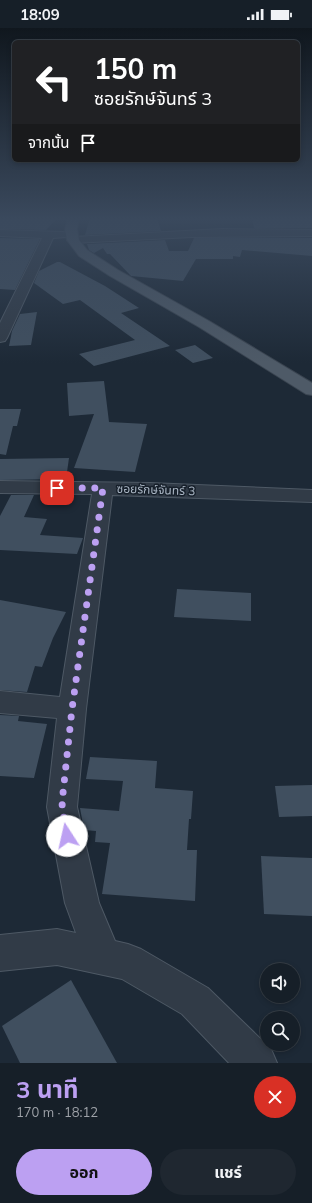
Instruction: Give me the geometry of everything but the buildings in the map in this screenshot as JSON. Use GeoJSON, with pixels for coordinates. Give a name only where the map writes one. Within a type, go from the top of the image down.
{"type":"FeatureCollection","features":[{"type":"Feature","properties":{"kind":"main road"},"geometry":{"type":"LineString","coordinates":[[104,266],[204,324],[312,390]]}},
{"type":"Feature","properties":{"kind":"street"},"geometry":{"type":"LineString","coordinates":[[0,338],[34,266]]}},
{"type":"Feature","properties":{"kind":"street","name":"ซอยรักษ์จันทร์ 3"},"geometry":{"type":"LineString","coordinates":[[0,487],[150,488],[312,496]]}},
{"type":"Feature","properties":{"kind":"street"},"geometry":{"type":"LineString","coordinates":[[103,488],[72,709],[62,807],[82,903],[103,957]]}},
{"type":"Feature","properties":{"kind":"street"},"geometry":{"type":"LineString","coordinates":[[0,702],[72,709]]}},
{"type":"Feature","properties":{"kind":"street"},"geometry":{"type":"LineString","coordinates":[[0,953],[57,947],[128,962],[195,1001],[257,1063]]}},
{"type":"Feature","properties":{"kind":"route"},"geometry":{"type":"LineString","coordinates":[[57,488],[103,488],[72,709],[63,793],[62,807],[67,836]]}}]}
